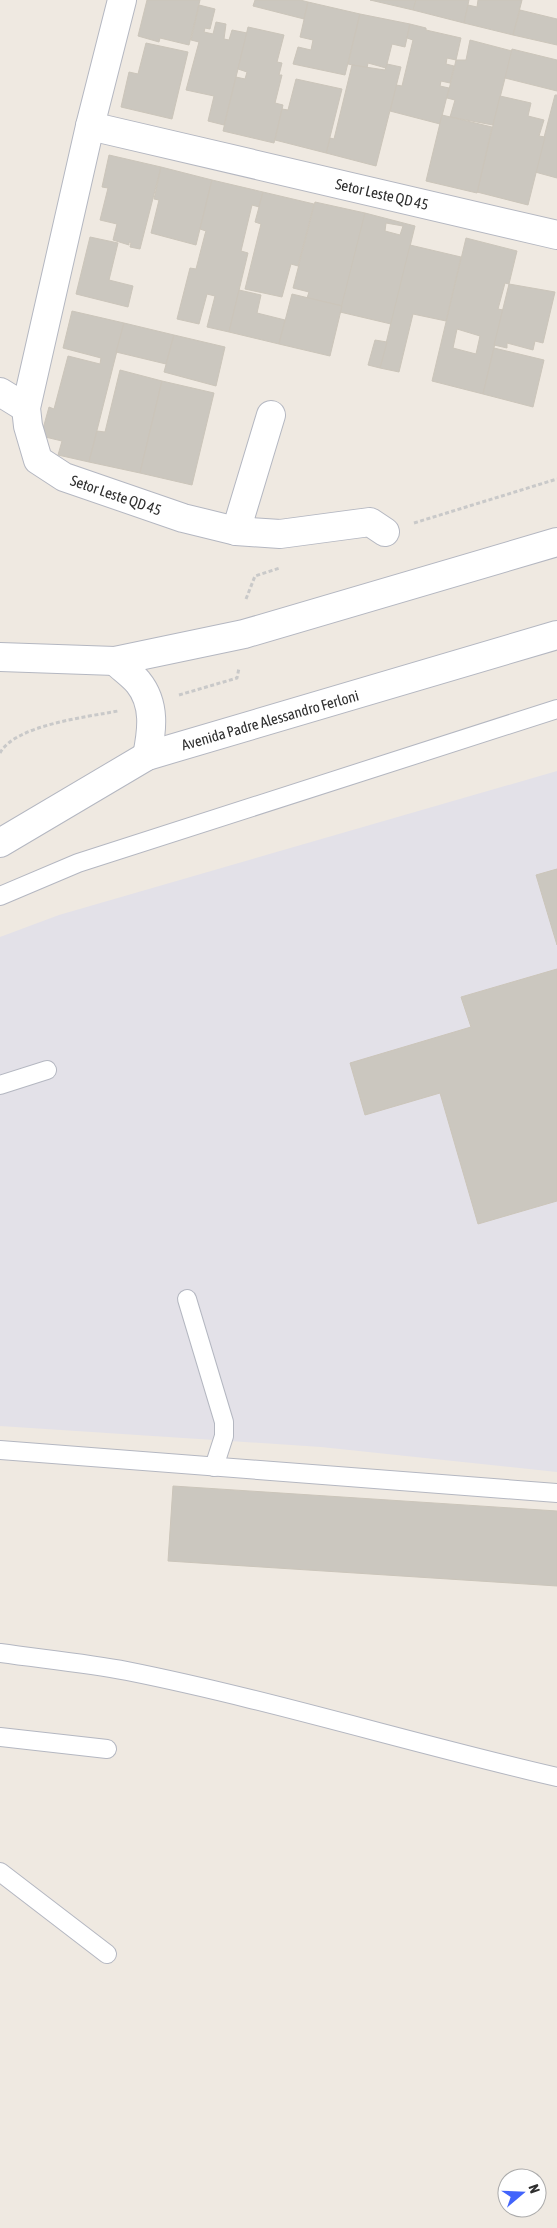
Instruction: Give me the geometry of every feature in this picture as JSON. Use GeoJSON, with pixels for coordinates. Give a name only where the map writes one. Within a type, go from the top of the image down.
{"type":"FeatureCollection","features":[{"type":"Feature","properties":{"kind":"street","name":"Setor Leste QD 45"},"geometry":{"type":"LineString","coordinates":[[122,0],[90,126],[26,408],[28,426],[38,460],[64,477],[183,518],[236,531],[280,534],[370,522],[385,532]]}},
{"type":"Feature","properties":{"kind":"street","name":"Setor Leste QD 45"},"geometry":{"type":"LineString","coordinates":[[90,126],[557,235]]}},
{"type":"Feature","properties":{"kind":"street"},"geometry":{"type":"LineString","coordinates":[[0,392],[26,408]]}},
{"type":"Feature","properties":{"kind":"street"},"geometry":{"type":"LineString","coordinates":[[236,531],[271,415]]}},
{"type":"Feature","properties":{"kind":"street"},"geometry":{"type":"LineString","coordinates":[[0,657],[115,661],[244,634],[557,542]]}},
{"type":"Feature","properties":{"kind":"street","name":"Avenida Padre Alessandro Ferloni"},"geometry":{"type":"LineString","coordinates":[[0,843],[147,756],[557,635]]}},
{"type":"Feature","properties":{"kind":"street"},"geometry":{"type":"LineString","coordinates":[[115,661],[139,683],[149,704],[152,728],[147,756]]}},
{"type":"Feature","properties":{"kind":"lane"},"geometry":{"type":"LineString","coordinates":[[0,896],[78,863],[557,709]]}},
{"type":"Feature","properties":{"kind":"lane"},"geometry":{"type":"LineString","coordinates":[[0,1085],[47,1070]]}},
{"type":"Feature","properties":{"kind":"lane"},"geometry":{"type":"LineString","coordinates":[[187,1299],[224,1422],[224,1436],[214,1467]]}},
{"type":"Feature","properties":{"kind":"lane"},"geometry":{"type":"LineString","coordinates":[[0,1450],[557,1493]]}},
{"type":"Feature","properties":{"kind":"lane"},"geometry":{"type":"LineString","coordinates":[[0,1653],[126,1671],[221,1692],[469,1757],[557,1777]]}},
{"type":"Feature","properties":{"kind":"lane"},"geometry":{"type":"LineString","coordinates":[[0,1737],[107,1749]]}},
{"type":"Feature","properties":{"kind":"lane"},"geometry":{"type":"LineString","coordinates":[[0,1872],[107,1954]]}},
{"type":"Feature","properties":{"kind":"shaded area"},"geometry":{"type":"Polygon","coordinates":[[[557,771],[557,1472],[321,1447],[0,1426],[0,937],[59,915],[557,771]]]}},
{"type":"Feature","properties":{"kind":"building"},"geometry":{"type":"Polygon","coordinates":[[[147,0],[200,0],[189,45],[160,38],[159,42],[138,36],[147,0]]]}},
{"type":"Feature","properties":{"kind":"building"},"geometry":{"type":"Polygon","coordinates":[[[255,0],[300,0],[308,2],[304,19],[253,6],[255,0]]]}},
{"type":"Feature","properties":{"kind":"building"},"geometry":{"type":"Polygon","coordinates":[[[370,0],[416,0],[413,10],[370,0]]]}},
{"type":"Feature","properties":{"kind":"building"},"geometry":{"type":"Polygon","coordinates":[[[416,0],[469,0],[464,23],[413,10],[416,0]]]}},
{"type":"Feature","properties":{"kind":"building"},"geometry":{"type":"Polygon","coordinates":[[[478,0],[522,0],[513,35],[464,23],[468,5],[477,7],[478,0]]]}},
{"type":"Feature","properties":{"kind":"building"},"geometry":{"type":"Polygon","coordinates":[[[308,2],[360,14],[345,75],[293,64],[298,47],[311,50],[313,40],[300,37],[308,2]]]}},
{"type":"Feature","properties":{"kind":"building"},"geometry":{"type":"Polygon","coordinates":[[[199,5],[215,9],[210,29],[205,28],[204,32],[213,34],[216,22],[226,24],[224,39],[229,40],[232,30],[247,33],[224,125],[208,121],[214,96],[186,90],[199,42],[191,40],[199,5]]]}},
{"type":"Feature","properties":{"kind":"building"},"geometry":{"type":"Polygon","coordinates":[[[520,10],[557,19],[557,45],[513,35],[520,10]]]}},
{"type":"Feature","properties":{"kind":"building"},"geometry":{"type":"Polygon","coordinates":[[[360,14],[410,24],[405,47],[392,44],[386,68],[368,63],[367,68],[348,64],[360,14]]]}},
{"type":"Feature","properties":{"kind":"building"},"geometry":{"type":"Polygon","coordinates":[[[410,24],[426,28],[426,30],[461,38],[456,60],[447,58],[446,64],[454,66],[450,83],[441,81],[440,86],[449,88],[440,124],[390,111],[396,85],[402,86],[413,40],[407,38],[410,24]]]}},
{"type":"Feature","properties":{"kind":"building"},"geometry":{"type":"Polygon","coordinates":[[[248,27],[284,35],[277,62],[282,63],[279,75],[282,75],[275,103],[283,105],[274,143],[223,131],[236,77],[245,79],[247,72],[238,69],[248,27]]]}},
{"type":"Feature","properties":{"kind":"building"},"geometry":{"type":"Polygon","coordinates":[[[470,40],[512,51],[493,125],[450,117],[455,100],[447,98],[456,60],[466,60],[470,40]]]}},
{"type":"Feature","properties":{"kind":"building"},"geometry":{"type":"Polygon","coordinates":[[[146,43],[188,52],[172,119],[121,107],[129,72],[138,74],[146,43]]]}},
{"type":"Feature","properties":{"kind":"building"},"geometry":{"type":"Polygon","coordinates":[[[512,49],[557,60],[557,91],[505,78],[512,49]]]}},
{"type":"Feature","properties":{"kind":"building"},"geometry":{"type":"Polygon","coordinates":[[[387,64],[401,67],[376,166],[326,153],[330,138],[334,139],[352,65],[385,70],[387,64]]]}},
{"type":"Feature","properties":{"kind":"building"},"geometry":{"type":"Polygon","coordinates":[[[296,79],[342,89],[326,153],[275,140],[282,109],[288,110],[296,79]]]}},
{"type":"Feature","properties":{"kind":"building"},"geometry":{"type":"Polygon","coordinates":[[[555,95],[557,95],[557,178],[535,172],[555,95]]]}},
{"type":"Feature","properties":{"kind":"building"},"geometry":{"type":"Polygon","coordinates":[[[500,96],[531,103],[528,116],[544,120],[539,136],[545,137],[528,205],[477,192],[500,96]]]}},
{"type":"Feature","properties":{"kind":"building"},"geometry":{"type":"Polygon","coordinates":[[[442,115],[492,127],[477,193],[426,181],[442,115]]]}},
{"type":"Feature","properties":{"kind":"building"},"geometry":{"type":"Polygon","coordinates":[[[109,155],[161,167],[140,249],[130,247],[131,243],[129,242],[129,245],[113,240],[117,224],[100,220],[108,188],[102,187],[109,155]]]}},
{"type":"Feature","properties":{"kind":"building"},"geometry":{"type":"Polygon","coordinates":[[[161,167],[212,180],[196,245],[151,233],[159,200],[154,199],[161,167]]]}},
{"type":"Feature","properties":{"kind":"building"},"geometry":{"type":"Polygon","coordinates":[[[212,180],[263,192],[259,207],[252,205],[241,251],[248,253],[229,332],[207,327],[215,296],[207,294],[199,324],[177,319],[190,268],[196,269],[206,231],[200,229],[212,180]]]}},
{"type":"Feature","properties":{"kind":"building"},"geometry":{"type":"Polygon","coordinates":[[[263,192],[314,204],[298,266],[291,264],[282,297],[245,289],[261,224],[255,222],[263,192]]]}},
{"type":"Feature","properties":{"kind":"building"},"geometry":{"type":"Polygon","coordinates":[[[315,202],[365,213],[342,306],[307,298],[309,292],[293,288],[315,202]]]}},
{"type":"Feature","properties":{"kind":"building"},"geometry":{"type":"Polygon","coordinates":[[[365,213],[415,226],[391,324],[340,312],[365,213]],[[386,223],[385,231],[400,235],[403,226],[386,223]]]}},
{"type":"Feature","properties":{"kind":"building"},"geometry":{"type":"Polygon","coordinates":[[[90,237],[118,243],[109,280],[133,286],[128,307],[76,294],[90,237]]]}},
{"type":"Feature","properties":{"kind":"building"},"geometry":{"type":"Polygon","coordinates":[[[466,238],[517,251],[509,284],[505,283],[498,309],[503,310],[483,394],[432,381],[466,238]],[[457,329],[453,348],[476,354],[480,336],[457,329]]]}},
{"type":"Feature","properties":{"kind":"building"},"geometry":{"type":"Polygon","coordinates":[[[410,245],[461,257],[446,321],[413,314],[399,372],[380,368],[410,245]]]}},
{"type":"Feature","properties":{"kind":"building"},"geometry":{"type":"Polygon","coordinates":[[[509,284],[555,292],[543,343],[535,341],[533,350],[507,343],[507,348],[494,345],[509,284]]]}},
{"type":"Feature","properties":{"kind":"building"},"geometry":{"type":"Polygon","coordinates":[[[239,290],[261,295],[257,313],[285,320],[279,344],[229,332],[239,290]]]}},
{"type":"Feature","properties":{"kind":"building"},"geometry":{"type":"Polygon","coordinates":[[[292,294],[342,306],[330,356],[279,344],[292,294]]]}},
{"type":"Feature","properties":{"kind":"building"},"geometry":{"type":"Polygon","coordinates":[[[72,311],[124,323],[89,462],[58,455],[62,441],[41,436],[49,407],[54,409],[68,356],[100,364],[101,358],[63,348],[72,311]]]}},
{"type":"Feature","properties":{"kind":"building"},"geometry":{"type":"Polygon","coordinates":[[[124,323],[174,335],[166,364],[116,352],[124,323]]]}},
{"type":"Feature","properties":{"kind":"building"},"geometry":{"type":"Polygon","coordinates":[[[174,335],[225,347],[216,386],[164,372],[174,335]]]}},
{"type":"Feature","properties":{"kind":"building"},"geometry":{"type":"Polygon","coordinates":[[[375,340],[387,342],[380,368],[368,365],[375,340]]]}},
{"type":"Feature","properties":{"kind":"building"},"geometry":{"type":"Polygon","coordinates":[[[494,348],[544,360],[533,407],[483,394],[494,348]]]}},
{"type":"Feature","properties":{"kind":"building"},"geometry":{"type":"Polygon","coordinates":[[[120,370],[162,381],[140,473],[89,462],[97,431],[105,432],[120,370]]]}},
{"type":"Feature","properties":{"kind":"building"},"geometry":{"type":"Polygon","coordinates":[[[162,381],[214,393],[192,485],[140,473],[162,381]]]}},
{"type":"Feature","properties":{"kind":"building"},"geometry":{"type":"Polygon","coordinates":[[[557,869],[557,945],[536,875],[557,869]]]}},
{"type":"Feature","properties":{"kind":"building"},"geometry":{"type":"Polygon","coordinates":[[[557,969],[557,1201],[478,1224],[440,1093],[365,1115],[350,1063],[471,1027],[461,997],[557,969]]]}},
{"type":"Feature","properties":{"kind":"building"},"geometry":{"type":"Polygon","coordinates":[[[173,1486],[557,1511],[557,1586],[168,1561],[173,1486]]]}}]}
